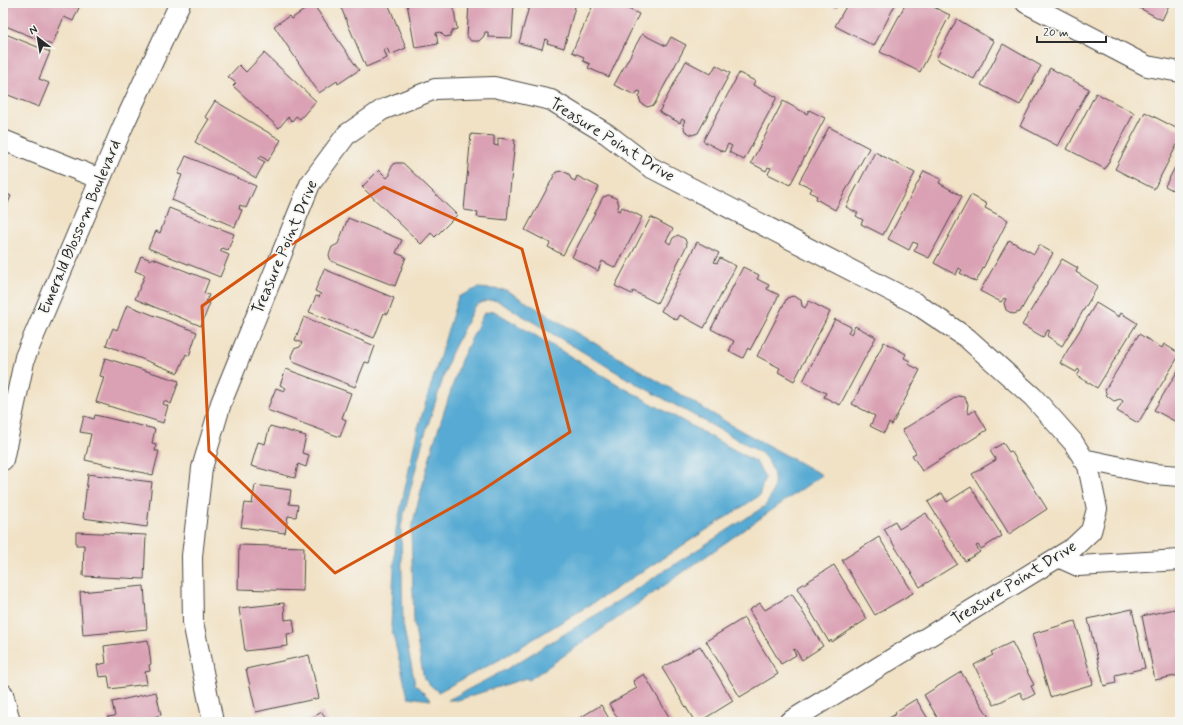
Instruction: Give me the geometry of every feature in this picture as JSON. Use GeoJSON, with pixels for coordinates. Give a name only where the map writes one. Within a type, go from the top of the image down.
{"type":"FeatureCollection","features":[{"type":"Feature","properties":{"kind":"street","name":"Emerald Blossom Boulevard"},"geometry":{"type":"LineString","coordinates":[[3,460],[25,357],[100,179],[149,68],[180,3]]}},
{"type":"Feature","properties":{"kind":"street"},"geometry":{"type":"LineString","coordinates":[[1026,3],[1147,66],[1180,72]]}},
{"type":"Feature","properties":{"kind":"street","name":"Treasure Point Drive"},"geometry":{"type":"LineString","coordinates":[[213,722],[193,622],[192,556],[202,468],[221,403],[310,184],[347,134],[382,110],[435,89],[494,87],[551,100],[607,134],[650,167],[915,303],[967,338],[1033,397],[1073,442],[1088,466],[1097,509],[1091,531],[1073,548],[789,722]]}},
{"type":"Feature","properties":{"kind":"street"},"geometry":{"type":"LineString","coordinates":[[3,140],[100,179]]}},
{"type":"Feature","properties":{"kind":"street"},"geometry":{"type":"LineString","coordinates":[[1083,459],[1154,474],[1180,476]]}},
{"type":"Feature","properties":{"kind":"street"},"geometry":{"type":"LineString","coordinates":[[1058,557],[1078,566],[1180,560]]}},
{"type":"Feature","properties":{"kind":"street"},"geometry":{"type":"LineString","coordinates":[[3,694],[10,722]]}},
{"type":"Feature","properties":{"kind":"highlighted area"},"geometry":{"type":"Polygon","coordinates":[[[384,187],[522,249],[570,432],[478,493],[335,573],[209,451],[202,306],[276,254],[384,187]]]}},
{"type":"Feature","properties":{"kind":"water"},"geometry":{"type":"Polygon","coordinates":[[[478,288],[506,290],[738,429],[822,475],[529,680],[526,678],[458,700],[448,700],[505,670],[604,610],[765,506],[773,492],[774,485],[773,471],[766,458],[760,452],[628,379],[498,301],[486,301],[474,307],[451,354],[423,440],[401,526],[403,624],[415,684],[431,700],[408,697],[391,626],[396,530],[418,428],[458,297],[478,288]]]}},
{"type":"Feature","properties":{"kind":"water"},"geometry":{"type":"Polygon","coordinates":[[[494,311],[624,388],[756,462],[765,477],[759,496],[598,600],[499,660],[438,692],[424,679],[414,623],[411,530],[433,445],[461,360],[484,313],[494,311]]]}},
{"type":"Feature","properties":{"kind":"building"},"geometry":{"type":"Polygon","coordinates":[[[3,3],[81,3],[73,21],[64,17],[52,45],[3,25],[3,3]]]}},
{"type":"Feature","properties":{"kind":"building"},"geometry":{"type":"Polygon","coordinates":[[[339,3],[388,3],[406,48],[390,55],[387,48],[384,50],[387,58],[366,67],[339,3]]]}},
{"type":"Feature","properties":{"kind":"building"},"geometry":{"type":"Polygon","coordinates":[[[407,3],[453,3],[457,29],[453,30],[450,36],[445,37],[440,32],[436,33],[438,44],[415,48],[407,3]]]}},
{"type":"Feature","properties":{"kind":"building"},"geometry":{"type":"Polygon","coordinates":[[[469,3],[514,3],[512,38],[488,37],[488,32],[485,32],[484,36],[479,41],[471,41],[467,36],[469,3]]]}},
{"type":"Feature","properties":{"kind":"building"},"geometry":{"type":"Polygon","coordinates":[[[530,3],[576,3],[564,48],[547,43],[548,40],[545,39],[542,49],[519,43],[530,3]]]}},
{"type":"Feature","properties":{"kind":"building"},"geometry":{"type":"Polygon","coordinates":[[[594,3],[615,3],[639,14],[609,77],[588,68],[590,64],[583,61],[584,57],[572,52],[594,3]]]}},
{"type":"Feature","properties":{"kind":"building"},"geometry":{"type":"Polygon","coordinates":[[[827,3],[838,3],[836,8],[827,3]]]}},
{"type":"Feature","properties":{"kind":"building"},"geometry":{"type":"Polygon","coordinates":[[[848,3],[896,3],[874,46],[835,26],[848,3]]]}},
{"type":"Feature","properties":{"kind":"building"},"geometry":{"type":"Polygon","coordinates":[[[906,3],[925,3],[950,15],[920,72],[880,52],[906,3]]]}},
{"type":"Feature","properties":{"kind":"building"},"geometry":{"type":"Polygon","coordinates":[[[1130,3],[1170,3],[1162,20],[1130,3]]]}},
{"type":"Feature","properties":{"kind":"building"},"geometry":{"type":"Polygon","coordinates":[[[313,4],[359,70],[338,84],[337,81],[319,93],[274,26],[289,16],[291,19],[313,4]]]}},
{"type":"Feature","properties":{"kind":"building"},"geometry":{"type":"Polygon","coordinates":[[[957,19],[994,41],[974,79],[936,59],[957,19]]]}},
{"type":"Feature","properties":{"kind":"building"},"geometry":{"type":"Polygon","coordinates":[[[3,33],[50,52],[39,79],[49,83],[39,107],[3,93],[3,33]]]}},
{"type":"Feature","properties":{"kind":"building"},"geometry":{"type":"Polygon","coordinates":[[[642,34],[666,46],[671,37],[686,45],[654,105],[647,107],[641,103],[639,97],[641,92],[638,91],[635,95],[614,85],[642,34]]]}},
{"type":"Feature","properties":{"kind":"building"},"geometry":{"type":"Polygon","coordinates":[[[1003,44],[1041,66],[1020,105],[981,85],[1003,44]]]}},
{"type":"Feature","properties":{"kind":"building"},"geometry":{"type":"Polygon","coordinates":[[[264,53],[316,101],[300,119],[296,116],[292,121],[288,117],[279,128],[233,86],[236,83],[228,77],[239,65],[246,72],[264,53]]]}},
{"type":"Feature","properties":{"kind":"building"},"geometry":{"type":"Polygon","coordinates":[[[686,61],[711,74],[716,65],[730,73],[698,133],[692,135],[685,131],[683,124],[685,121],[682,119],[680,123],[659,112],[686,61]]]}},
{"type":"Feature","properties":{"kind":"building"},"geometry":{"type":"Polygon","coordinates":[[[1050,68],[1089,89],[1058,146],[1020,126],[1050,68]]]}},
{"type":"Feature","properties":{"kind":"building"},"geometry":{"type":"Polygon","coordinates":[[[739,73],[755,81],[753,85],[777,97],[744,160],[729,152],[732,146],[728,144],[724,152],[703,141],[739,73]]]}},
{"type":"Feature","properties":{"kind":"building"},"geometry":{"type":"Polygon","coordinates":[[[1096,93],[1134,113],[1105,169],[1067,149],[1096,93]]]}},
{"type":"Feature","properties":{"kind":"building"},"geometry":{"type":"Polygon","coordinates":[[[215,101],[281,140],[268,161],[261,156],[259,159],[265,162],[256,178],[195,142],[209,119],[205,117],[215,101]]]}},
{"type":"Feature","properties":{"kind":"building"},"geometry":{"type":"Polygon","coordinates":[[[783,101],[807,114],[809,110],[825,118],[790,185],[768,174],[771,168],[768,167],[766,171],[751,163],[783,101]]]}},
{"type":"Feature","properties":{"kind":"building"},"geometry":{"type":"Polygon","coordinates":[[[1145,112],[1180,130],[1180,139],[1154,189],[1115,169],[1145,112]]]}},
{"type":"Feature","properties":{"kind":"building"},"geometry":{"type":"Polygon","coordinates":[[[829,127],[869,148],[835,210],[816,199],[817,196],[810,192],[812,188],[799,182],[829,127]]]}},
{"type":"Feature","properties":{"kind":"building"},"geometry":{"type":"Polygon","coordinates":[[[471,134],[494,136],[494,145],[498,146],[498,138],[515,140],[507,220],[477,217],[478,212],[464,210],[471,134]]]}},
{"type":"Feature","properties":{"kind":"building"},"geometry":{"type":"Polygon","coordinates":[[[875,152],[915,173],[883,235],[861,224],[863,220],[856,216],[858,213],[846,207],[875,152]]]}},
{"type":"Feature","properties":{"kind":"building"},"geometry":{"type":"Polygon","coordinates":[[[186,156],[256,186],[246,208],[240,205],[239,209],[242,210],[235,227],[172,200],[182,175],[178,174],[186,156]]]}},
{"type":"Feature","properties":{"kind":"building"},"geometry":{"type":"Polygon","coordinates":[[[1180,158],[1180,194],[1165,186],[1180,158]]]}},
{"type":"Feature","properties":{"kind":"building"},"geometry":{"type":"Polygon","coordinates":[[[395,163],[403,163],[457,215],[435,237],[431,233],[421,244],[362,187],[379,170],[387,178],[390,175],[390,169],[395,163]]]}},
{"type":"Feature","properties":{"kind":"building"},"geometry":{"type":"Polygon","coordinates":[[[562,171],[569,174],[571,179],[575,181],[577,176],[599,187],[563,255],[548,247],[550,243],[525,230],[556,172],[562,171]]]}},
{"type":"Feature","properties":{"kind":"building"},"geometry":{"type":"Polygon","coordinates":[[[924,171],[941,179],[939,183],[962,196],[929,258],[914,251],[918,244],[913,242],[909,250],[888,239],[924,171]]]}},
{"type":"Feature","properties":{"kind":"building"},"geometry":{"type":"Polygon","coordinates":[[[3,192],[11,196],[3,215],[3,192]]]}},
{"type":"Feature","properties":{"kind":"building"},"geometry":{"type":"Polygon","coordinates":[[[609,195],[617,199],[619,205],[617,210],[620,211],[622,207],[642,217],[616,268],[602,261],[598,271],[572,257],[603,197],[609,195]]]}},
{"type":"Feature","properties":{"kind":"building"},"geometry":{"type":"Polygon","coordinates":[[[971,195],[987,204],[985,208],[1008,220],[976,282],[960,273],[962,270],[959,268],[956,275],[934,263],[971,195]]]}},
{"type":"Feature","properties":{"kind":"building"},"geometry":{"type":"Polygon","coordinates":[[[169,208],[234,234],[228,250],[222,248],[220,251],[229,255],[220,277],[148,248],[156,231],[160,233],[169,208]]]}},
{"type":"Feature","properties":{"kind":"building"},"geometry":{"type":"Polygon","coordinates":[[[651,217],[673,229],[666,241],[670,244],[673,238],[678,235],[685,239],[687,245],[657,303],[633,291],[632,294],[615,286],[651,217]]]}},
{"type":"Feature","properties":{"kind":"building"},"geometry":{"type":"Polygon","coordinates":[[[348,218],[402,240],[396,253],[406,257],[395,286],[331,261],[329,255],[332,247],[338,244],[348,218]]]}},
{"type":"Feature","properties":{"kind":"building"},"geometry":{"type":"Polygon","coordinates":[[[1009,240],[1034,254],[1039,245],[1053,253],[1020,312],[1013,314],[1006,310],[1004,303],[1006,299],[1004,298],[1001,302],[980,291],[1009,240]]]}},
{"type":"Feature","properties":{"kind":"building"},"geometry":{"type":"Polygon","coordinates":[[[697,242],[719,253],[714,262],[717,263],[720,258],[736,266],[704,328],[680,315],[677,320],[661,311],[697,242]]]}},
{"type":"Feature","properties":{"kind":"building"},"geometry":{"type":"Polygon","coordinates":[[[141,256],[151,260],[152,258],[209,280],[204,293],[209,295],[206,302],[210,303],[201,326],[135,299],[145,275],[135,271],[141,256]]]}},
{"type":"Feature","properties":{"kind":"building"},"geometry":{"type":"Polygon","coordinates":[[[1062,259],[1078,268],[1076,272],[1098,286],[1062,346],[1047,336],[1050,331],[1048,330],[1043,337],[1022,325],[1062,259]]]}},
{"type":"Feature","properties":{"kind":"building"},"geometry":{"type":"Polygon","coordinates":[[[743,267],[759,275],[757,279],[769,285],[767,289],[779,295],[750,350],[748,348],[743,358],[729,351],[734,341],[711,329],[743,267]]]}},
{"type":"Feature","properties":{"kind":"building"},"geometry":{"type":"Polygon","coordinates":[[[324,269],[394,298],[388,314],[384,313],[374,338],[309,312],[316,296],[319,297],[321,294],[315,291],[324,269]]]}},
{"type":"Feature","properties":{"kind":"building"},"geometry":{"type":"Polygon","coordinates":[[[793,296],[801,300],[802,306],[805,308],[809,301],[830,312],[794,381],[778,372],[780,368],[757,356],[787,298],[793,296]]]}},
{"type":"Feature","properties":{"kind":"building"},"geometry":{"type":"Polygon","coordinates":[[[1096,303],[1119,317],[1121,313],[1137,323],[1097,388],[1077,376],[1080,371],[1078,369],[1076,372],[1060,363],[1096,303]]]}},
{"type":"Feature","properties":{"kind":"building"},"geometry":{"type":"Polygon","coordinates":[[[127,305],[197,332],[189,356],[186,354],[178,373],[106,345],[113,328],[117,330],[127,305]]]}},
{"type":"Feature","properties":{"kind":"building"},"geometry":{"type":"Polygon","coordinates":[[[304,317],[375,346],[369,363],[365,362],[355,387],[293,362],[291,356],[294,349],[300,347],[302,343],[295,340],[304,317]]]}},
{"type":"Feature","properties":{"kind":"building"},"geometry":{"type":"Polygon","coordinates":[[[835,319],[851,327],[848,332],[851,334],[855,326],[876,337],[840,405],[824,397],[826,393],[803,381],[835,319]]]}},
{"type":"Feature","properties":{"kind":"building"},"geometry":{"type":"Polygon","coordinates":[[[1139,334],[1162,348],[1164,344],[1180,354],[1138,423],[1117,411],[1123,401],[1120,399],[1114,401],[1107,396],[1105,390],[1139,334]]]}},
{"type":"Feature","properties":{"kind":"building"},"geometry":{"type":"Polygon","coordinates":[[[884,342],[906,354],[904,358],[910,361],[908,364],[920,370],[892,425],[889,423],[884,433],[870,426],[875,416],[852,404],[884,342]]]}},
{"type":"Feature","properties":{"kind":"building"},"geometry":{"type":"Polygon","coordinates":[[[105,358],[179,381],[171,404],[164,401],[163,404],[168,406],[163,423],[96,402],[104,377],[100,376],[105,358]]]}},
{"type":"Feature","properties":{"kind":"building"},"geometry":{"type":"Polygon","coordinates":[[[1180,367],[1180,424],[1154,410],[1180,367]]]}},
{"type":"Feature","properties":{"kind":"building"},"geometry":{"type":"Polygon","coordinates":[[[286,369],[351,393],[342,418],[346,420],[340,437],[267,410],[276,388],[284,391],[286,388],[280,385],[286,369]]]}},
{"type":"Feature","properties":{"kind":"building"},"geometry":{"type":"Polygon","coordinates":[[[958,396],[964,397],[968,404],[967,411],[969,414],[975,410],[987,430],[922,471],[912,455],[916,453],[902,430],[958,396]]]}},
{"type":"Feature","properties":{"kind":"building"},"geometry":{"type":"Polygon","coordinates":[[[95,415],[155,429],[152,443],[156,444],[155,451],[159,451],[153,475],[85,460],[91,434],[80,432],[84,416],[94,419],[95,415]]]}},
{"type":"Feature","properties":{"kind":"building"},"geometry":{"type":"Polygon","coordinates":[[[270,426],[306,436],[302,453],[309,455],[306,467],[298,464],[295,478],[251,466],[258,442],[265,444],[270,426]]]}},
{"type":"Feature","properties":{"kind":"building"},"geometry":{"type":"Polygon","coordinates":[[[1003,443],[1009,452],[1011,451],[1047,509],[1009,534],[972,474],[996,460],[990,451],[1003,443]]]}},
{"type":"Feature","properties":{"kind":"building"},"geometry":{"type":"Polygon","coordinates":[[[88,474],[152,482],[147,527],[83,518],[88,474]]]}},
{"type":"Feature","properties":{"kind":"building"},"geometry":{"type":"Polygon","coordinates":[[[255,485],[291,490],[289,504],[298,505],[296,517],[288,516],[285,533],[241,527],[245,503],[252,504],[255,485]]]}},
{"type":"Feature","properties":{"kind":"building"},"geometry":{"type":"Polygon","coordinates":[[[971,487],[1002,536],[981,549],[978,545],[976,546],[980,552],[965,561],[928,502],[942,493],[947,502],[971,487]]]}},
{"type":"Feature","properties":{"kind":"building"},"geometry":{"type":"Polygon","coordinates":[[[926,513],[957,564],[920,587],[884,529],[895,521],[899,529],[926,513]]]}},
{"type":"Feature","properties":{"kind":"building"},"geometry":{"type":"Polygon","coordinates":[[[76,532],[146,535],[144,579],[83,576],[84,545],[76,545],[76,532]]]}},
{"type":"Feature","properties":{"kind":"building"},"geometry":{"type":"Polygon","coordinates":[[[879,537],[913,593],[875,615],[842,560],[879,537]]]}},
{"type":"Feature","properties":{"kind":"building"},"geometry":{"type":"Polygon","coordinates":[[[239,545],[304,547],[303,591],[238,589],[239,545]]]}},
{"type":"Feature","properties":{"kind":"building"},"geometry":{"type":"Polygon","coordinates":[[[834,565],[867,619],[832,642],[831,640],[829,642],[797,588],[834,565]]]}},
{"type":"Feature","properties":{"kind":"building"},"geometry":{"type":"Polygon","coordinates":[[[144,586],[147,629],[83,635],[80,592],[144,586]]]}},
{"type":"Feature","properties":{"kind":"building"},"geometry":{"type":"Polygon","coordinates":[[[792,594],[823,646],[802,660],[795,649],[793,650],[796,655],[781,664],[749,610],[760,603],[765,610],[792,594]]]}},
{"type":"Feature","properties":{"kind":"building"},"geometry":{"type":"Polygon","coordinates":[[[284,603],[285,620],[293,619],[295,633],[287,634],[288,646],[245,651],[239,608],[284,603]]]}},
{"type":"Feature","properties":{"kind":"building"},"geometry":{"type":"Polygon","coordinates":[[[1180,608],[1180,675],[1155,680],[1142,616],[1180,608]]]}},
{"type":"Feature","properties":{"kind":"building"},"geometry":{"type":"Polygon","coordinates":[[[1132,609],[1145,668],[1115,675],[1116,683],[1104,686],[1088,619],[1132,609]]]}},
{"type":"Feature","properties":{"kind":"building"},"geometry":{"type":"Polygon","coordinates":[[[744,618],[778,674],[740,697],[706,641],[744,618]]]}},
{"type":"Feature","properties":{"kind":"building"},"geometry":{"type":"Polygon","coordinates":[[[1075,621],[1093,684],[1050,697],[1032,634],[1075,621]]]}},
{"type":"Feature","properties":{"kind":"building"},"geometry":{"type":"Polygon","coordinates":[[[148,640],[151,664],[149,665],[150,671],[145,672],[147,684],[110,689],[108,676],[99,677],[97,665],[106,663],[104,646],[148,640]]]}},
{"type":"Feature","properties":{"kind":"building"},"geometry":{"type":"Polygon","coordinates":[[[1012,642],[1034,685],[1031,686],[1035,694],[1024,700],[1020,692],[994,705],[974,665],[993,655],[991,652],[1012,642]]]}},
{"type":"Feature","properties":{"kind":"building"},"geometry":{"type":"Polygon","coordinates":[[[700,646],[733,701],[699,722],[695,722],[662,668],[700,646]]]}},
{"type":"Feature","properties":{"kind":"building"},"geometry":{"type":"Polygon","coordinates":[[[309,655],[319,698],[256,712],[246,669],[309,655]]]}},
{"type":"Feature","properties":{"kind":"building"},"geometry":{"type":"Polygon","coordinates":[[[961,672],[992,722],[940,722],[924,695],[961,672]]]}},
{"type":"Feature","properties":{"kind":"building"},"geometry":{"type":"Polygon","coordinates":[[[644,674],[672,722],[620,722],[609,704],[637,688],[633,681],[644,674]]]}},
{"type":"Feature","properties":{"kind":"building"},"geometry":{"type":"Polygon","coordinates":[[[156,692],[161,715],[154,717],[155,722],[108,722],[107,717],[115,716],[112,702],[156,692]]]}},
{"type":"Feature","properties":{"kind":"building"},"geometry":{"type":"Polygon","coordinates":[[[916,699],[930,722],[882,722],[896,714],[895,712],[916,699]]]}},
{"type":"Feature","properties":{"kind":"building"},"geometry":{"type":"Polygon","coordinates":[[[601,705],[611,722],[573,722],[601,705]]]}},
{"type":"Feature","properties":{"kind":"building"},"geometry":{"type":"Polygon","coordinates":[[[322,712],[327,722],[304,722],[322,712]]]}}]}
